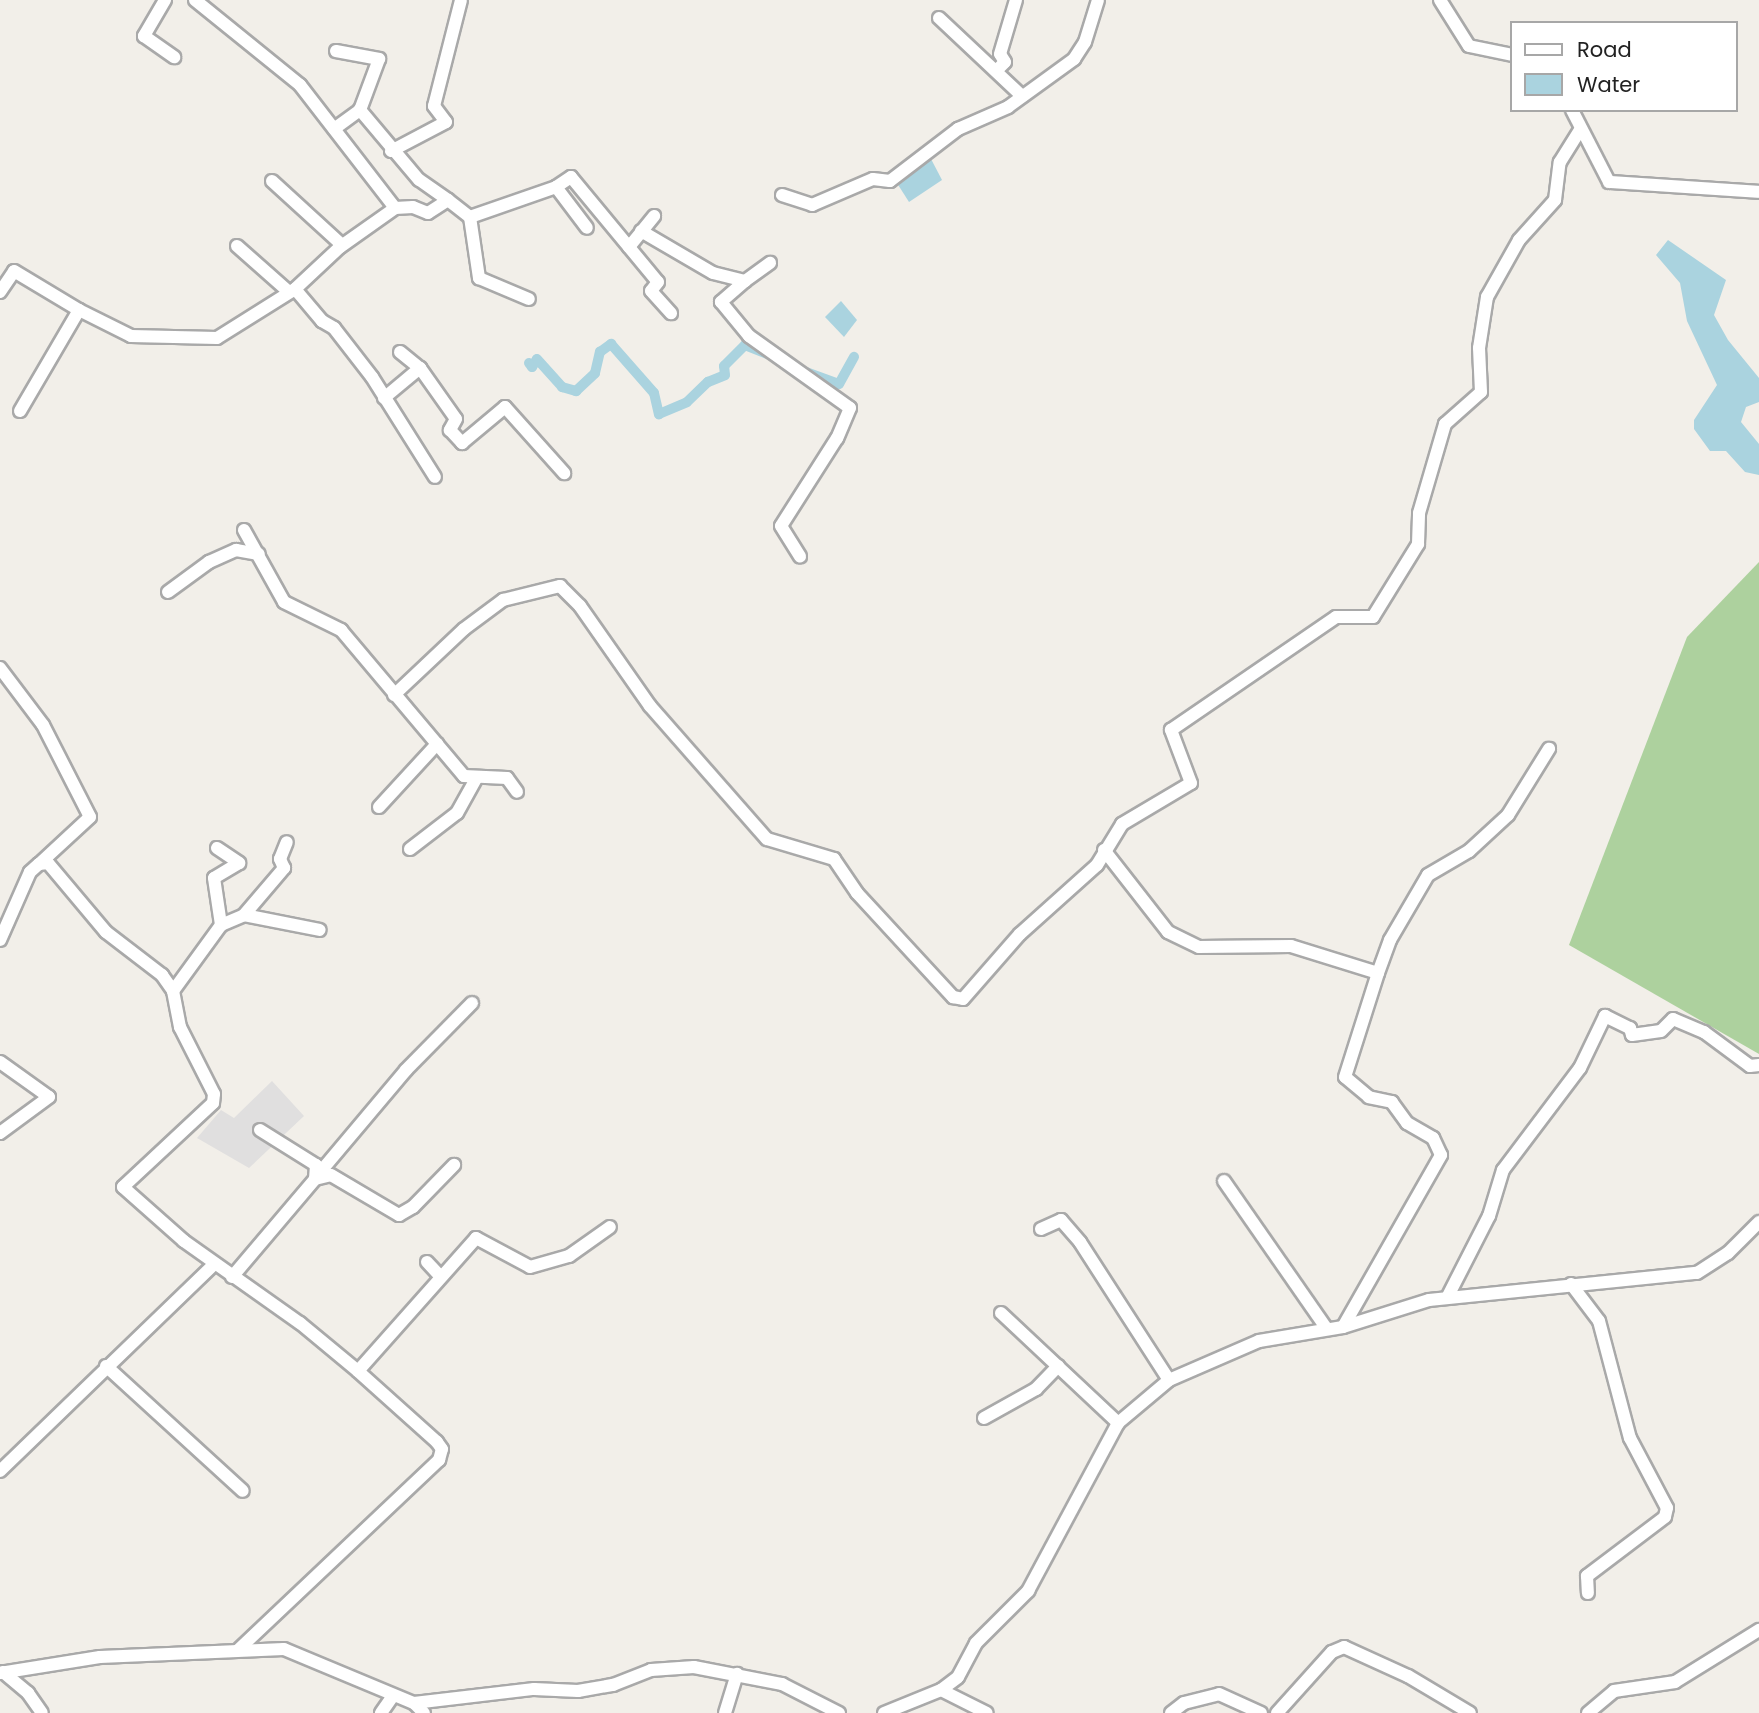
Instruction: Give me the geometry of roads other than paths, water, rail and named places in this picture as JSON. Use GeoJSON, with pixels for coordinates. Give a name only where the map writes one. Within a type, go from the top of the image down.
{"type":"FeatureCollection","features":[{"type":"Feature","properties":{"kind":"street"},"geometry":{"type":"LineString","coordinates":[[165,0],[144,36],[174,57]]}},
{"type":"Feature","properties":{"kind":"street"},"geometry":{"type":"LineString","coordinates":[[195,0],[300,85],[395,208]]}},
{"type":"Feature","properties":{"kind":"street"},"geometry":{"type":"LineString","coordinates":[[391,151],[446,122],[433,106],[461,0]]}},
{"type":"Feature","properties":{"kind":"street"},"geometry":{"type":"LineString","coordinates":[[997,70],[1004,62],[1000,54],[1016,0]]}},
{"type":"Feature","properties":{"kind":"street"},"geometry":{"type":"LineString","coordinates":[[782,195],[812,205],[873,179],[890,181],[958,129],[1022,96],[1074,59],[1085,42],[1098,0]]}},
{"type":"Feature","properties":{"kind":"street"},"geometry":{"type":"LineString","coordinates":[[1440,0],[1469,46],[1510,55]]}},
{"type":"Feature","properties":{"kind":"street"},"geometry":{"type":"LineString","coordinates":[[939,19],[1022,96]]}},
{"type":"Feature","properties":{"kind":"street"},"geometry":{"type":"LineString","coordinates":[[334,129],[360,110],[379,60],[336,51]]}},
{"type":"Feature","properties":{"kind":"street"},"geometry":{"type":"LineString","coordinates":[[360,110],[391,151],[419,180],[470,217],[479,278],[529,299]]}},
{"type":"Feature","properties":{"kind":"street"},"geometry":{"type":"LineString","coordinates":[[1573,112],[1609,182],[1759,192]]}},
{"type":"Feature","properties":{"kind":"street"},"geometry":{"type":"LineString","coordinates":[[394,695],[464,629],[503,600],[560,586],[580,606],[650,706],[767,839],[834,859],[857,893],[953,997],[963,999],[1020,934],[1097,865],[1122,824],[1191,783],[1171,730],[1336,617],[1373,617],[1418,544],[1419,513],[1445,424],[1481,392],[1479,348],[1487,297],[1519,240],[1555,200],[1560,162],[1580,130]]}},
{"type":"Feature","properties":{"kind":"street"},"geometry":{"type":"LineString","coordinates":[[470,217],[556,187],[571,177],[659,282],[651,291],[671,313]]}},
{"type":"Feature","properties":{"kind":"street"},"geometry":{"type":"LineString","coordinates":[[272,181],[342,245]]}},
{"type":"Feature","properties":{"kind":"street"},"geometry":{"type":"LineString","coordinates":[[556,187],[587,228]]}},
{"type":"Feature","properties":{"kind":"street"},"geometry":{"type":"LineString","coordinates":[[0,292],[13,271],[79,310],[131,336],[217,338],[292,291],[342,245],[395,208],[413,207],[428,214],[448,200]]}},
{"type":"Feature","properties":{"kind":"street"},"geometry":{"type":"LineString","coordinates":[[629,247],[654,216]]}},
{"type":"Feature","properties":{"kind":"street"},"geometry":{"type":"LineString","coordinates":[[641,231],[713,273],[744,281]]}},
{"type":"Feature","properties":{"kind":"street"},"geometry":{"type":"LineString","coordinates":[[237,246],[334,328],[384,398],[435,477]]}},
{"type":"Feature","properties":{"kind":"street"},"geometry":{"type":"LineString","coordinates":[[770,263],[744,281],[721,302],[749,336],[850,408],[837,438],[781,526],[800,557]]}},
{"type":"Feature","properties":{"kind":"street"},"geometry":{"type":"LineString","coordinates":[[20,411],[79,310]]}},
{"type":"Feature","properties":{"kind":"street"},"geometry":{"type":"LineString","coordinates":[[400,352],[420,368],[456,419],[450,430],[462,443],[505,407],[564,473]]}},
{"type":"Feature","properties":{"kind":"street"},"geometry":{"type":"LineString","coordinates":[[384,398],[420,368]]}},
{"type":"Feature","properties":{"kind":"street"},"geometry":{"type":"LineString","coordinates":[[244,530],[284,602],[341,630],[464,776],[507,778],[517,792]]}},
{"type":"Feature","properties":{"kind":"street"},"geometry":{"type":"LineString","coordinates":[[168,592],[209,562],[236,550],[259,554]]}},
{"type":"Feature","properties":{"kind":"street"},"geometry":{"type":"LineString","coordinates":[[0,668],[43,725],[90,817],[30,872],[0,940]]}},
{"type":"Feature","properties":{"kind":"street"},"geometry":{"type":"LineString","coordinates":[[379,807],[437,744]]}},
{"type":"Feature","properties":{"kind":"street"},"geometry":{"type":"LineString","coordinates":[[1343,1327],[1441,1155],[1433,1138],[1407,1123],[1392,1102],[1369,1097],[1345,1077],[1378,973],[1390,940],[1428,875],[1469,852],[1508,815],[1549,749]]}},
{"type":"Feature","properties":{"kind":"street"},"geometry":{"type":"LineString","coordinates":[[410,849],[457,813],[477,777]]}},
{"type":"Feature","properties":{"kind":"street"},"geometry":{"type":"LineString","coordinates":[[173,991],[220,925],[244,915],[284,868],[280,859],[287,842]]}},
{"type":"Feature","properties":{"kind":"street"},"geometry":{"type":"LineString","coordinates":[[217,848],[239,863],[214,878],[220,925]]}},
{"type":"Feature","properties":{"kind":"street"},"geometry":{"type":"LineString","coordinates":[[1104,850],[1168,932],[1199,947],[1291,946],[1378,973]]}},
{"type":"Feature","properties":{"kind":"street"},"geometry":{"type":"LineString","coordinates":[[39,864],[48,863],[106,932],[162,975],[173,991],[180,1027],[214,1094],[213,1103],[123,1187],[214,1264],[358,1371],[438,1442],[442,1449],[439,1460],[238,1650]]}},
{"type":"Feature","properties":{"kind":"street"},"geometry":{"type":"LineString","coordinates":[[244,915],[320,930]]}},
{"type":"Feature","properties":{"kind":"street"},"geometry":{"type":"LineString","coordinates":[[232,1277],[414,1061],[472,1003]]}},
{"type":"Feature","properties":{"kind":"street"},"geometry":{"type":"LineString","coordinates":[[1447,1298],[1489,1216],[1503,1170],[1569,1084],[1605,1016],[1630,1028],[1632,1035],[1661,1031],[1673,1019],[1704,1032],[1750,1066],[1759,1065]]}},
{"type":"Feature","properties":{"kind":"street"},"geometry":{"type":"LineString","coordinates":[[0,1062],[49,1097],[0,1133]]}},
{"type":"Feature","properties":{"kind":"street"},"geometry":{"type":"LineString","coordinates":[[260,1130],[316,1165],[314,1179]]}},
{"type":"Feature","properties":{"kind":"street"},"geometry":{"type":"LineString","coordinates":[[314,1179],[331,1175],[398,1214],[413,1207],[454,1165]]}},
{"type":"Feature","properties":{"kind":"street"},"geometry":{"type":"LineString","coordinates":[[1224,1181],[1326,1328]]}},
{"type":"Feature","properties":{"kind":"street"},"geometry":{"type":"LineString","coordinates":[[1041,1228],[1061,1220],[1080,1242],[1169,1380]]}},
{"type":"Feature","properties":{"kind":"street"},"geometry":{"type":"LineString","coordinates":[[884,1713],[941,1690],[958,1677],[976,1643],[1028,1591],[1118,1423],[1169,1380],[1259,1340],[1343,1327],[1447,1298],[1697,1273],[1728,1253],[1759,1222]]}},
{"type":"Feature","properties":{"kind":"street"},"geometry":{"type":"LineString","coordinates":[[358,1371],[475,1238],[530,1267],[569,1256],[610,1227]]}},
{"type":"Feature","properties":{"kind":"street"},"geometry":{"type":"LineString","coordinates":[[428,1262],[440,1276]]}},
{"type":"Feature","properties":{"kind":"street"},"geometry":{"type":"LineString","coordinates":[[0,1471],[214,1264]]}},
{"type":"Feature","properties":{"kind":"street"},"geometry":{"type":"LineString","coordinates":[[1571,1284],[1599,1321],[1630,1437],[1667,1508],[1665,1517],[1587,1576],[1588,1593]]}},
{"type":"Feature","properties":{"kind":"street"},"geometry":{"type":"LineString","coordinates":[[1001,1313],[1118,1423]]}},
{"type":"Feature","properties":{"kind":"street"},"geometry":{"type":"LineString","coordinates":[[106,1366],[243,1491]]}},
{"type":"Feature","properties":{"kind":"street"},"geometry":{"type":"LineString","coordinates":[[984,1418],[1036,1389],[1058,1366]]}},
{"type":"Feature","properties":{"kind":"street"},"geometry":{"type":"LineString","coordinates":[[1588,1713],[1614,1691],[1675,1682],[1759,1630]]}},
{"type":"Feature","properties":{"kind":"street"},"geometry":{"type":"LineString","coordinates":[[1277,1713],[1332,1652],[1343,1647],[1408,1676],[1469,1713]]}},
{"type":"Feature","properties":{"kind":"street"},"geometry":{"type":"LineString","coordinates":[[1,1673],[100,1657],[284,1648],[414,1703],[425,1713]]}},
{"type":"Feature","properties":{"kind":"street"},"geometry":{"type":"LineString","coordinates":[[414,1703],[534,1689],[578,1691],[612,1685],[651,1670],[694,1667],[782,1684],[834,1712]]}},
{"type":"Feature","properties":{"kind":"street"},"geometry":{"type":"LineString","coordinates":[[1,1673],[29,1693],[42,1713]]}},
{"type":"Feature","properties":{"kind":"street"},"geometry":{"type":"LineString","coordinates":[[725,1713],[737,1674]]}},
{"type":"Feature","properties":{"kind":"street"},"geometry":{"type":"LineString","coordinates":[[941,1690],[987,1713]]}},
{"type":"Feature","properties":{"kind":"street"},"geometry":{"type":"LineString","coordinates":[[1171,1713],[1184,1703],[1219,1694],[1261,1713]]}},
{"type":"Feature","properties":{"kind":"street"},"geometry":{"type":"LineString","coordinates":[[381,1713],[393,1696]]}},
{"type":"Feature","properties":{"kind":"water"},"geometry":{"type":"Polygon","coordinates":[[[930,157],[942,180],[909,202],[895,180],[930,157]]]}},
{"type":"Feature","properties":{"kind":"water"},"geometry":{"type":"Polygon","coordinates":[[[1668,240],[1726,280],[1714,315],[1728,340],[1759,378],[1759,402],[1746,407],[1741,422],[1759,444],[1759,475],[1745,472],[1726,451],[1710,451],[1694,429],[1694,420],[1717,385],[1687,321],[1680,283],[1656,255],[1668,240]]]}},
{"type":"Feature","properties":{"kind":"water"},"geometry":{"type":"Polygon","coordinates":[[[841,301],[857,320],[844,337],[825,317],[841,301]]]}},
{"type":"Feature","properties":{"kind":"waterway"},"geometry":{"type":"LineString","coordinates":[[529,363],[532,367],[537,359],[562,387],[576,391],[595,373],[600,352],[611,344],[654,393],[659,414],[687,402],[708,382],[725,375],[724,366],[745,345],[774,357]]}},
{"type":"Feature","properties":{"kind":"waterway"},"geometry":{"type":"LineString","coordinates":[[803,371],[839,384],[854,357]]}}]}
